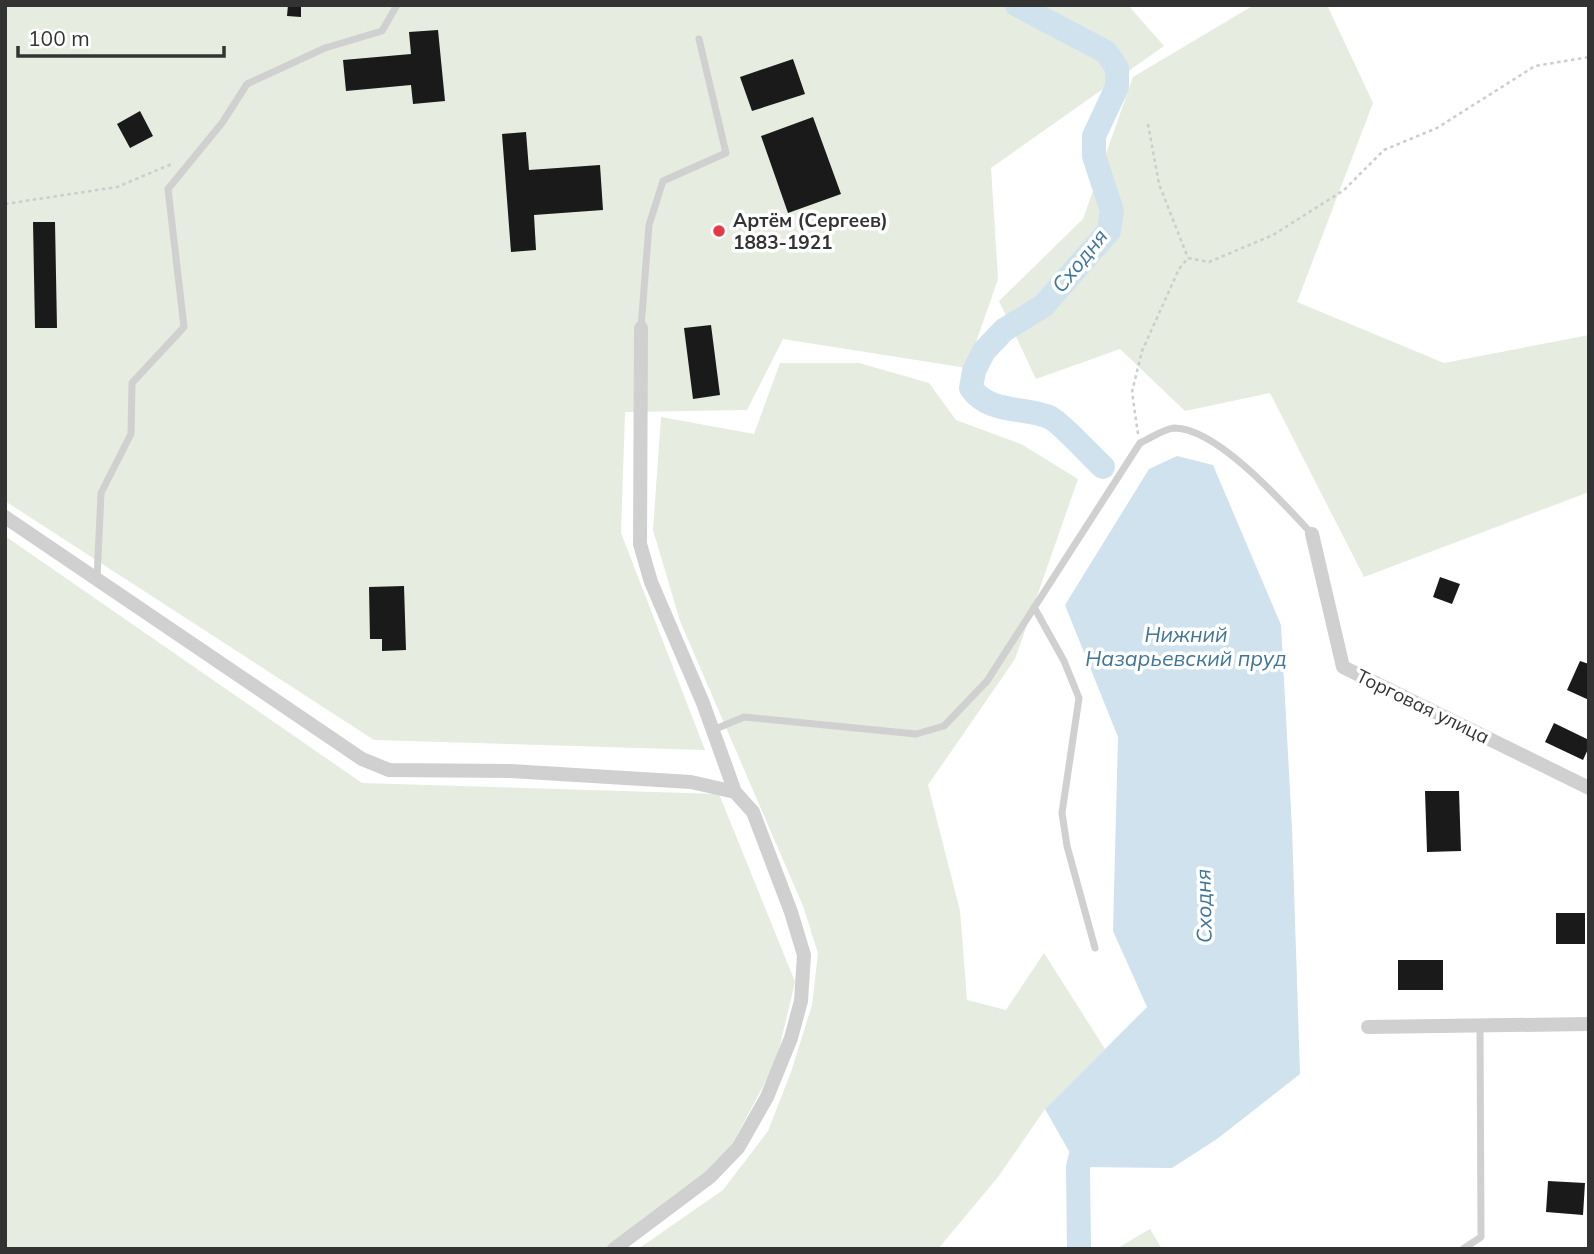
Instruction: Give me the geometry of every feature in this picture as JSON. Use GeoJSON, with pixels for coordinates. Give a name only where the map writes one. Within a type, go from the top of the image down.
{"type":"FeatureCollection","features":[{"type":"Feature","properties":{"kind":"street"},"geometry":{"type":"LineString","coordinates":[[614,1249],[710,1177],[738,1148],[767,1097],[791,1038],[801,1001],[804,955],[791,912],[753,812],[735,792],[713,730],[651,582],[640,544],[641,328]]}},
{"type":"Feature","properties":{"kind":"street"},"geometry":{"type":"LineString","coordinates":[[5,517],[362,759],[389,769],[510,771],[691,782],[735,792]]}},
{"type":"Feature","properties":{"kind":"street","name":"Торговая улица"},"geometry":{"type":"LineString","coordinates":[[1311,534],[1343,667],[1589,788]]}},
{"type":"Feature","properties":{"kind":"street"},"geometry":{"type":"LineString","coordinates":[[1368,1027],[1589,1024]]}},
{"type":"Feature","properties":{"kind":"lane"},"geometry":{"type":"LineString","coordinates":[[97,578],[101,493],[131,434],[132,383],[184,327],[168,189],[222,123],[247,84],[326,48],[382,31],[397,5]]}},
{"type":"Feature","properties":{"kind":"lane"},"geometry":{"type":"LineString","coordinates":[[641,328],[649,225],[663,181],[726,153],[699,39]]}},
{"type":"Feature","properties":{"kind":"lane"},"geometry":{"type":"LineString","coordinates":[[713,730],[744,717],[916,734],[944,726],[987,681],[1140,443],[1173,428],[1203,435],[1265,484],[1311,534]]}},
{"type":"Feature","properties":{"kind":"lane"},"geometry":{"type":"LineString","coordinates":[[1034,607],[1064,661],[1079,698],[1062,813],[1095,948]]}},
{"type":"Feature","properties":{"kind":"lane"},"geometry":{"type":"LineString","coordinates":[[1462,1249],[1481,1237],[1480,1025]]}},
{"type":"Feature","properties":{"kind":"path"},"geometry":{"type":"LineString","coordinates":[[1188,258],[1209,262],[1273,235],[1344,190],[1384,150],[1437,128],[1535,66],[1589,57]]}},
{"type":"Feature","properties":{"kind":"path"},"geometry":{"type":"LineString","coordinates":[[1148,124],[1159,184],[1188,258]]}},
{"type":"Feature","properties":{"kind":"path"},"geometry":{"type":"LineString","coordinates":[[5,204],[117,187],[174,163]]}},
{"type":"Feature","properties":{"kind":"path"},"geometry":{"type":"LineString","coordinates":[[1140,443],[1132,392],[1142,351],[1180,269],[1188,258]]}},
{"type":"Feature","properties":{"kind":"shaded area"},"geometry":{"type":"Polygon","coordinates":[[[5,5],[1128,5],[1164,46],[991,168],[998,279],[967,368],[783,339],[747,410],[625,412],[621,533],[705,750],[374,740],[5,501],[5,5]]]}},
{"type":"Feature","properties":{"kind":"shaded area"},"geometry":{"type":"Polygon","coordinates":[[[1254,5],[1327,5],[1373,103],[1297,302],[1444,363],[1589,335],[1589,492],[1364,577],[1270,393],[1185,411],[1120,349],[1036,379],[999,301],[1083,219],[1133,77],[1254,5]]]}},
{"type":"Feature","properties":{"kind":"shaded area"},"geometry":{"type":"Polygon","coordinates":[[[780,363],[859,363],[929,383],[956,420],[1021,444],[1078,479],[1015,659],[928,785],[960,911],[967,1000],[1006,1010],[1044,953],[1105,1049],[1045,1109],[998,1177],[938,1249],[638,1249],[723,1190],[768,1131],[791,1072],[812,1005],[818,953],[803,906],[680,621],[653,530],[661,417],[754,434],[780,363]]]}},
{"type":"Feature","properties":{"kind":"shaded area"},"geometry":{"type":"Polygon","coordinates":[[[5,536],[362,783],[719,794],[795,982],[776,1062],[722,1163],[607,1249],[5,1249],[5,536]]]}},
{"type":"Feature","properties":{"kind":"shaded area"},"geometry":{"type":"Polygon","coordinates":[[[1150,1229],[1162,1249],[1116,1249],[1150,1229]]]}},
{"type":"Feature","properties":{"kind":"water","name":"Нижний Назарьевский пруд"},"geometry":{"type":"Polygon","coordinates":[[[1177,456],[1213,465],[1281,625],[1292,828],[1300,1074],[1217,1139],[1172,1168],[1078,1167],[1045,1109],[1147,1007],[1113,931],[1118,737],[1065,605],[1149,469],[1177,456]]]}},
{"type":"Feature","properties":{"kind":"building"},"geometry":{"type":"Polygon","coordinates":[[[288,5],[301,5],[301,17],[287,16],[288,5]]]}},
{"type":"Feature","properties":{"kind":"building"},"geometry":{"type":"Polygon","coordinates":[[[438,30],[445,101],[413,104],[411,85],[346,91],[343,60],[411,54],[409,32],[438,30]]]}},
{"type":"Feature","properties":{"kind":"building"},"geometry":{"type":"Polygon","coordinates":[[[793,59],[805,94],[752,111],[740,77],[793,59]]]}},
{"type":"Feature","properties":{"kind":"building"},"geometry":{"type":"Polygon","coordinates":[[[140,111],[153,136],[130,148],[117,124],[140,111]]]}},
{"type":"Feature","properties":{"kind":"building"},"geometry":{"type":"Polygon","coordinates":[[[813,117],[841,194],[788,213],[761,136],[813,117]]]}},
{"type":"Feature","properties":{"kind":"building"},"geometry":{"type":"Polygon","coordinates":[[[526,132],[529,170],[600,165],[603,210],[534,215],[536,250],[511,252],[502,134],[526,132]]]}},
{"type":"Feature","properties":{"kind":"building"},"geometry":{"type":"Polygon","coordinates":[[[33,222],[55,222],[57,328],[35,328],[33,222]]]}},
{"type":"Feature","properties":{"kind":"building"},"geometry":{"type":"Polygon","coordinates":[[[711,325],[720,395],[693,399],[684,328],[711,325]]]}},
{"type":"Feature","properties":{"kind":"building"},"geometry":{"type":"Polygon","coordinates":[[[1440,577],[1460,584],[1452,604],[1433,597],[1440,577]]]}},
{"type":"Feature","properties":{"kind":"building"},"geometry":{"type":"Polygon","coordinates":[[[404,586],[406,650],[382,651],[382,639],[370,639],[369,587],[404,586]]]}},
{"type":"Feature","properties":{"kind":"building"},"geometry":{"type":"Polygon","coordinates":[[[1580,661],[1589,664],[1589,700],[1567,690],[1580,661]]]}},
{"type":"Feature","properties":{"kind":"building"},"geometry":{"type":"Polygon","coordinates":[[[1554,723],[1589,740],[1583,760],[1545,742],[1554,723]]]}},
{"type":"Feature","properties":{"kind":"building"},"geometry":{"type":"Polygon","coordinates":[[[1425,791],[1459,791],[1461,851],[1427,852],[1425,791]]]}},
{"type":"Feature","properties":{"kind":"building"},"geometry":{"type":"Polygon","coordinates":[[[1556,913],[1585,913],[1585,944],[1556,944],[1556,913]]]}},
{"type":"Feature","properties":{"kind":"building"},"geometry":{"type":"Polygon","coordinates":[[[1398,960],[1443,960],[1443,990],[1398,990],[1398,960]]]}},
{"type":"Feature","properties":{"kind":"building"},"geometry":{"type":"Polygon","coordinates":[[[1548,1181],[1585,1183],[1583,1215],[1546,1212],[1548,1181]]]}},
{"type":"Feature","properties":{"kind":"waterway","name":"Сходня"},"geometry":{"type":"LineString","coordinates":[[1017,5],[1106,52],[1117,68],[1117,87],[1094,136],[1094,156],[1112,211],[1109,231],[1043,306],[1004,330],[984,351],[974,371],[971,388],[979,397],[998,406],[1051,418],[1103,467]]}},
{"type":"Feature","properties":{"kind":"waterway","name":"Сходня"},"geometry":{"type":"LineString","coordinates":[[1079,1249],[1078,1167],[1086,1135]]}},
{"type":"Feature","properties":{"kind":"place","name":"Артём (Сергеев) 1883-1921"},"geometry":{"type":"Point","coordinates":[719,231]}}]}
